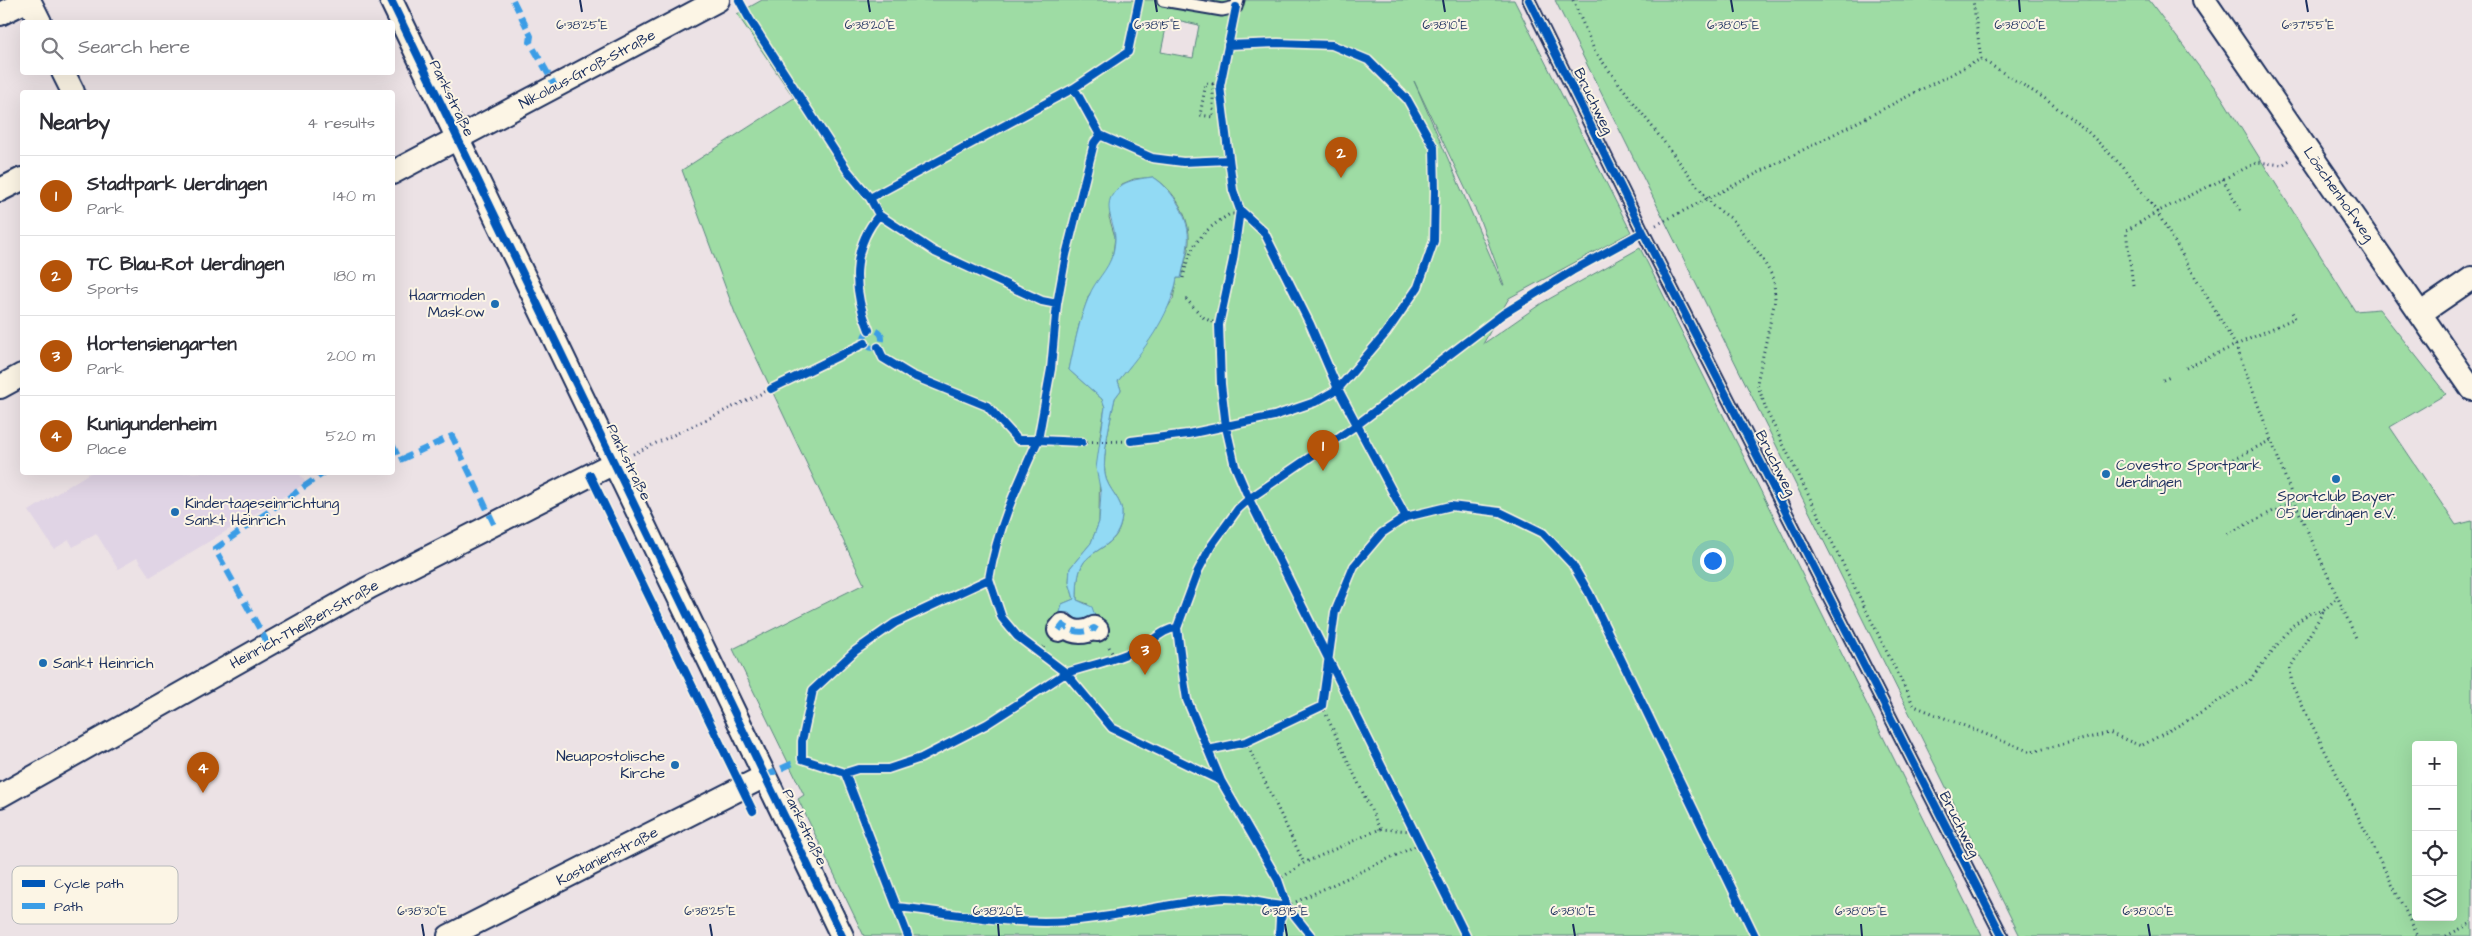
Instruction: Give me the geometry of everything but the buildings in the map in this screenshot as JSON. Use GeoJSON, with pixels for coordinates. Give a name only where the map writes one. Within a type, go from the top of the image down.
{"type":"FeatureCollection","features":[{"type":"Feature","properties":{"kind":"street"},"geometry":{"type":"LineString","coordinates":[[0,14],[29,0],[39,20]]}},
{"type":"Feature","properties":{"kind":"street","name":"Parkstraße"},"geometry":{"type":"LineString","coordinates":[[391,0],[842,936]]}},
{"type":"Feature","properties":{"kind":"street","name":"Nikolaus-Groß-Straße"},"geometry":{"type":"LineString","coordinates":[[395,171],[718,0]]}},
{"type":"Feature","properties":{"kind":"street","name":"Löschenhofweg"},"geometry":{"type":"LineString","coordinates":[[2204,0],[2308,148],[2472,389]]}},
{"type":"Feature","properties":{"kind":"street"},"geometry":{"type":"LineString","coordinates":[[65,75],[72,90]]}},
{"type":"Feature","properties":{"kind":"street"},"geometry":{"type":"LineString","coordinates":[[0,190],[20,180]]}},
{"type":"Feature","properties":{"kind":"street"},"geometry":{"type":"LineString","coordinates":[[2421,313],[2472,278]]}},
{"type":"Feature","properties":{"kind":"street"},"geometry":{"type":"LineString","coordinates":[[0,388],[20,375]]}},
{"type":"Feature","properties":{"kind":"street","name":"Heinrich-Theißen-Straße"},"geometry":{"type":"LineString","coordinates":[[0,796],[370,587],[614,463]]}},
{"type":"Feature","properties":{"kind":"street"},"geometry":{"type":"LineString","coordinates":[[1059,630],[1064,625],[1077,632],[1086,632],[1094,628],[1097,630]]}},
{"type":"Feature","properties":{"kind":"street","name":"Kastanienstraße"},"geometry":{"type":"LineString","coordinates":[[449,936],[765,776]]}},
{"type":"Feature","properties":{"kind":"lane"},"geometry":{"type":"LineString","coordinates":[[1163,0],[1222,10],[1236,7],[1238,0]]}},
{"type":"Feature","properties":{"kind":"lane","name":"Bruchweg"},"geometry":{"type":"LineString","coordinates":[[1530,0],[1643,232],[2002,936]]}},
{"type":"Feature","properties":{"kind":"path"},"geometry":{"type":"LineString","coordinates":[[1573,0],[1595,52],[1708,197],[1713,206],[1732,219],[1760,255],[1774,279],[1775,300],[1757,383],[1767,412],[1914,706],[2031,752],[2109,733],[2140,746],[2201,713],[2249,681],[2292,626],[2308,614],[2323,611]]}},
{"type":"Feature","properties":{"kind":"path"},"geometry":{"type":"LineString","coordinates":[[1973,0],[1981,59]]}},
{"type":"Feature","properties":{"kind":"path"},"geometry":{"type":"LineString","coordinates":[[1643,232],[1708,197],[1981,59]]}},
{"type":"Feature","properties":{"kind":"path"},"geometry":{"type":"LineString","coordinates":[[1981,59],[2044,98],[2086,130],[2123,167],[2157,212],[2236,346],[2294,501],[2357,640]]}},
{"type":"Feature","properties":{"kind":"path"},"geometry":{"type":"LineString","coordinates":[[1213,84],[1213,117],[1200,115],[1206,83],[1213,84],[1220,86]]}},
{"type":"Feature","properties":{"kind":"path"},"geometry":{"type":"LineString","coordinates":[[2133,286],[2126,231],[2157,212],[2258,162],[2282,165],[2308,148]]}},
{"type":"Feature","properties":{"kind":"path"},"geometry":{"type":"LineString","coordinates":[[2223,179],[2242,213]]}},
{"type":"Feature","properties":{"kind":"path"},"geometry":{"type":"LineString","coordinates":[[1183,278],[1192,246],[1202,235],[1230,214],[1238,214]]}},
{"type":"Feature","properties":{"kind":"path"},"geometry":{"type":"LineString","coordinates":[[1186,299],[1204,318],[1219,325]]}},
{"type":"Feature","properties":{"kind":"path"},"geometry":{"type":"LineString","coordinates":[[2186,368],[2294,318],[2290,310]]}},
{"type":"Feature","properties":{"kind":"path"},"geometry":{"type":"LineString","coordinates":[[2163,380],[2170,377]]}},
{"type":"Feature","properties":{"kind":"path"},"geometry":{"type":"LineString","coordinates":[[614,463],[771,389]]}},
{"type":"Feature","properties":{"kind":"path"},"geometry":{"type":"LineString","coordinates":[[2216,468],[2271,440]]}},
{"type":"Feature","properties":{"kind":"path"},"geometry":{"type":"LineString","coordinates":[[1082,442],[1131,441]]}},
{"type":"Feature","properties":{"kind":"path"},"geometry":{"type":"LineString","coordinates":[[2226,534],[2294,501]]}},
{"type":"Feature","properties":{"kind":"path"},"geometry":{"type":"LineString","coordinates":[[2338,598],[2323,611],[2290,668],[2292,685],[2418,936]]}},
{"type":"Feature","properties":{"kind":"path"},"geometry":{"type":"LineString","coordinates":[[1322,706],[1380,829]]}},
{"type":"Feature","properties":{"kind":"path"},"geometry":{"type":"LineString","coordinates":[[1246,742],[1304,863]]}},
{"type":"Feature","properties":{"kind":"path"},"geometry":{"type":"LineString","coordinates":[[1278,880],[1304,863],[1380,829],[1414,831]]}},
{"type":"Feature","properties":{"kind":"path"},"geometry":{"type":"LineString","coordinates":[[1287,906],[1420,844]]}},
{"type":"Feature","properties":{"kind":"path"},"geometry":{"type":"LineString","coordinates":[[2446,936],[2472,923]]}},
{"type":"Feature","properties":{"kind":"shaded area"},"geometry":{"type":"Polygon","coordinates":[[[86,475],[300,475],[306,483],[150,577],[137,558],[118,569],[96,533],[73,547],[69,540],[54,549],[29,511],[86,475]]]}},
{"type":"Feature","properties":{"kind":"green space"},"geometry":{"type":"Polygon","coordinates":[[[762,0],[1514,0],[1631,232],[1509,298],[1483,344],[1542,303],[1640,248],[1982,936],[864,936],[798,799],[804,795],[733,649],[864,584],[735,313],[682,170],[794,98],[737,14],[762,0]],[[1168,18],[1161,52],[1193,58],[1199,25],[1168,18]],[[1414,81],[1503,285],[1478,215],[1414,81]],[[1153,177],[1134,179],[1122,184],[1109,217],[1115,237],[1113,253],[1107,270],[1089,295],[1079,325],[1069,370],[1102,399],[1105,407],[1100,436],[1099,522],[1091,543],[1070,568],[1069,582],[1074,599],[1062,604],[1063,612],[1075,617],[1088,604],[1077,600],[1080,570],[1089,557],[1113,540],[1120,526],[1122,516],[1118,500],[1106,480],[1104,466],[1107,436],[1115,398],[1121,390],[1118,381],[1130,366],[1173,299],[1177,278],[1181,278],[1189,243],[1189,233],[1184,214],[1168,189],[1153,177]]]}},
{"type":"Feature","properties":{"kind":"green space","name":"Covestro Sportpark Uerdingen"},"geometry":{"type":"Polygon","coordinates":[[[1555,0],[2149,0],[2221,96],[2355,311],[2379,309],[2446,394],[2390,427],[2456,525],[2472,521],[2472,936],[2020,936],[1555,0]]]}},
{"type":"Feature","properties":{"kind":"water"},"geometry":{"type":"Polygon","coordinates":[[[1153,177],[1174,197],[1184,215],[1188,234],[1187,252],[1181,278],[1177,278],[1162,320],[1146,346],[1118,381],[1121,390],[1115,398],[1107,436],[1104,466],[1106,480],[1118,500],[1122,516],[1117,534],[1089,557],[1080,570],[1077,600],[1092,607],[1095,616],[1091,623],[1077,621],[1070,613],[1060,613],[1062,604],[1074,599],[1069,582],[1070,568],[1091,543],[1099,522],[1101,493],[1096,468],[1105,407],[1102,399],[1069,370],[1085,305],[1113,253],[1115,233],[1109,210],[1110,199],[1117,189],[1126,183],[1153,177]]]}},
{"type":"Feature","properties":{"kind":"marked path"},"geometry":{"type":"LineString","coordinates":[[513,0],[531,36],[530,42],[555,86]]}},
{"type":"Feature","properties":{"kind":"marked path"},"geometry":{"type":"LineString","coordinates":[[873,330],[881,335],[882,339],[877,347],[873,348],[865,343],[864,339],[869,331],[873,330]]}},
{"type":"Feature","properties":{"kind":"marked path"},"geometry":{"type":"LineString","coordinates":[[395,450],[400,460],[452,436],[494,524]]}},
{"type":"Feature","properties":{"kind":"marked path"},"geometry":{"type":"LineString","coordinates":[[268,644],[215,549],[321,475]]}},
{"type":"Feature","properties":{"kind":"marked path"},"geometry":{"type":"LineString","coordinates":[[1059,630],[1063,625],[1078,632],[1094,628],[1097,630]]}},
{"type":"Feature","properties":{"kind":"marked path"},"geometry":{"type":"LineString","coordinates":[[765,776],[802,759]]}},
{"type":"Feature","properties":{"kind":"cycle path"},"geometry":{"type":"LineString","coordinates":[[391,0],[842,936]]}},
{"type":"Feature","properties":{"kind":"cycle path"},"geometry":{"type":"LineString","coordinates":[[739,0],[847,170],[870,198],[879,215],[863,242],[857,271],[860,301],[869,330]]}},
{"type":"Feature","properties":{"kind":"cycle path"},"geometry":{"type":"LineString","coordinates":[[870,198],[1074,88],[1128,52],[1139,0]]}},
{"type":"Feature","properties":{"kind":"cycle path"},"geometry":{"type":"LineString","coordinates":[[1529,0],[1643,232],[2002,936]]}},
{"type":"Feature","properties":{"kind":"cycle path"},"geometry":{"type":"LineString","coordinates":[[1236,7],[1220,86],[1233,190],[1240,210],[1233,260],[1219,325],[1221,384],[1226,427],[1235,466],[1249,499],[1466,936]]}},
{"type":"Feature","properties":{"kind":"cycle path"},"geometry":{"type":"LineString","coordinates":[[1131,441],[1188,434],[1274,416],[1315,402],[1338,389],[1386,333],[1418,287],[1434,241],[1434,147],[1407,99],[1368,60],[1332,45],[1278,43],[1228,45]]}},
{"type":"Feature","properties":{"kind":"cycle path"},"geometry":{"type":"LineString","coordinates":[[1074,88],[1100,135],[1152,158],[1183,162],[1229,160]]}},
{"type":"Feature","properties":{"kind":"cycle path"},"geometry":{"type":"LineString","coordinates":[[878,347],[883,358],[911,375],[987,406],[1018,440],[1038,440],[1051,369],[1057,304],[1066,255],[1094,143],[1100,135]]}},
{"type":"Feature","properties":{"kind":"cycle path"},"geometry":{"type":"LineString","coordinates":[[1208,750],[1246,742],[1322,706],[1335,612],[1354,566],[1382,533],[1406,517],[1338,389],[1310,324],[1264,232],[1240,210]]}},
{"type":"Feature","properties":{"kind":"cycle path"},"geometry":{"type":"LineString","coordinates":[[879,215],[935,252],[1042,301],[1057,304]]}},
{"type":"Feature","properties":{"kind":"cycle path"},"geometry":{"type":"LineString","coordinates":[[1311,936],[1287,906],[1278,880],[1221,781],[1187,700],[1177,628],[1198,571],[1211,546],[1238,509],[1249,499],[1358,424],[1503,314],[1572,271],[1643,232]]}},
{"type":"Feature","properties":{"kind":"cycle path"},"geometry":{"type":"LineString","coordinates":[[771,389],[865,343]]}},
{"type":"Feature","properties":{"kind":"cycle path"},"geometry":{"type":"LineString","coordinates":[[908,936],[845,773],[802,759],[802,741],[813,690],[855,651],[895,623],[989,579],[1002,525],[1038,440],[1082,442]]}},
{"type":"Feature","properties":{"kind":"cycle path"},"geometry":{"type":"LineString","coordinates":[[590,475],[753,811]]}},
{"type":"Feature","properties":{"kind":"cycle path"},"geometry":{"type":"LineString","coordinates":[[1406,517],[1451,506],[1500,512],[1543,533],[1572,564],[1589,593],[1755,936]]}},
{"type":"Feature","properties":{"kind":"cycle path"},"geometry":{"type":"LineString","coordinates":[[989,579],[1002,618],[1017,636],[1066,673],[1122,656],[1145,645],[1167,631],[1177,628]]}},
{"type":"Feature","properties":{"kind":"cycle path"},"geometry":{"type":"LineString","coordinates":[[845,773],[858,769],[888,769],[921,758],[987,724],[1066,673],[1112,728],[1221,781]]}},
{"type":"Feature","properties":{"kind":"cycle path"},"geometry":{"type":"LineString","coordinates":[[897,907],[989,919],[1044,922],[1089,919],[1179,903],[1232,898],[1287,906],[1280,919],[1279,936]]}},
{"type":"Feature","properties":{"kind":"place","name":"TC Blau-Rot Uerdingen"},"geometry":{"type":"Point","coordinates":[1341,178]}},
{"type":"Feature","properties":{"kind":"place","name":"Haarmoden Maskow"},"geometry":{"type":"Point","coordinates":[495,304]}},
{"type":"Feature","properties":{"kind":"place","name":"Stadtpark Uerdingen"},"geometry":{"type":"Point","coordinates":[1323,471]}},
{"type":"Feature","properties":{"kind":"place","name":"Covestro Sportpark Uerdingen"},"geometry":{"type":"Point","coordinates":[2106,474]}},
{"type":"Feature","properties":{"kind":"place","name":"Sportclub Bayer 05 Uerdingen e.V."},"geometry":{"type":"Point","coordinates":[2336,479]}},
{"type":"Feature","properties":{"kind":"place","name":"Kindertageseinrichtung Sankt Heinrich"},"geometry":{"type":"Point","coordinates":[175,512]}},
{"type":"Feature","properties":{"kind":"place","name":"Sankt Heinrich"},"geometry":{"type":"Point","coordinates":[43,663]}},
{"type":"Feature","properties":{"kind":"place","name":"Hortensiengarten"},"geometry":{"type":"Point","coordinates":[1145,675]}},
{"type":"Feature","properties":{"kind":"place","name":"Neuapostolische Kirche"},"geometry":{"type":"Point","coordinates":[675,765]}},
{"type":"Feature","properties":{"kind":"place","name":"Kunigundenheim"},"geometry":{"type":"Point","coordinates":[203,793]}}]}
